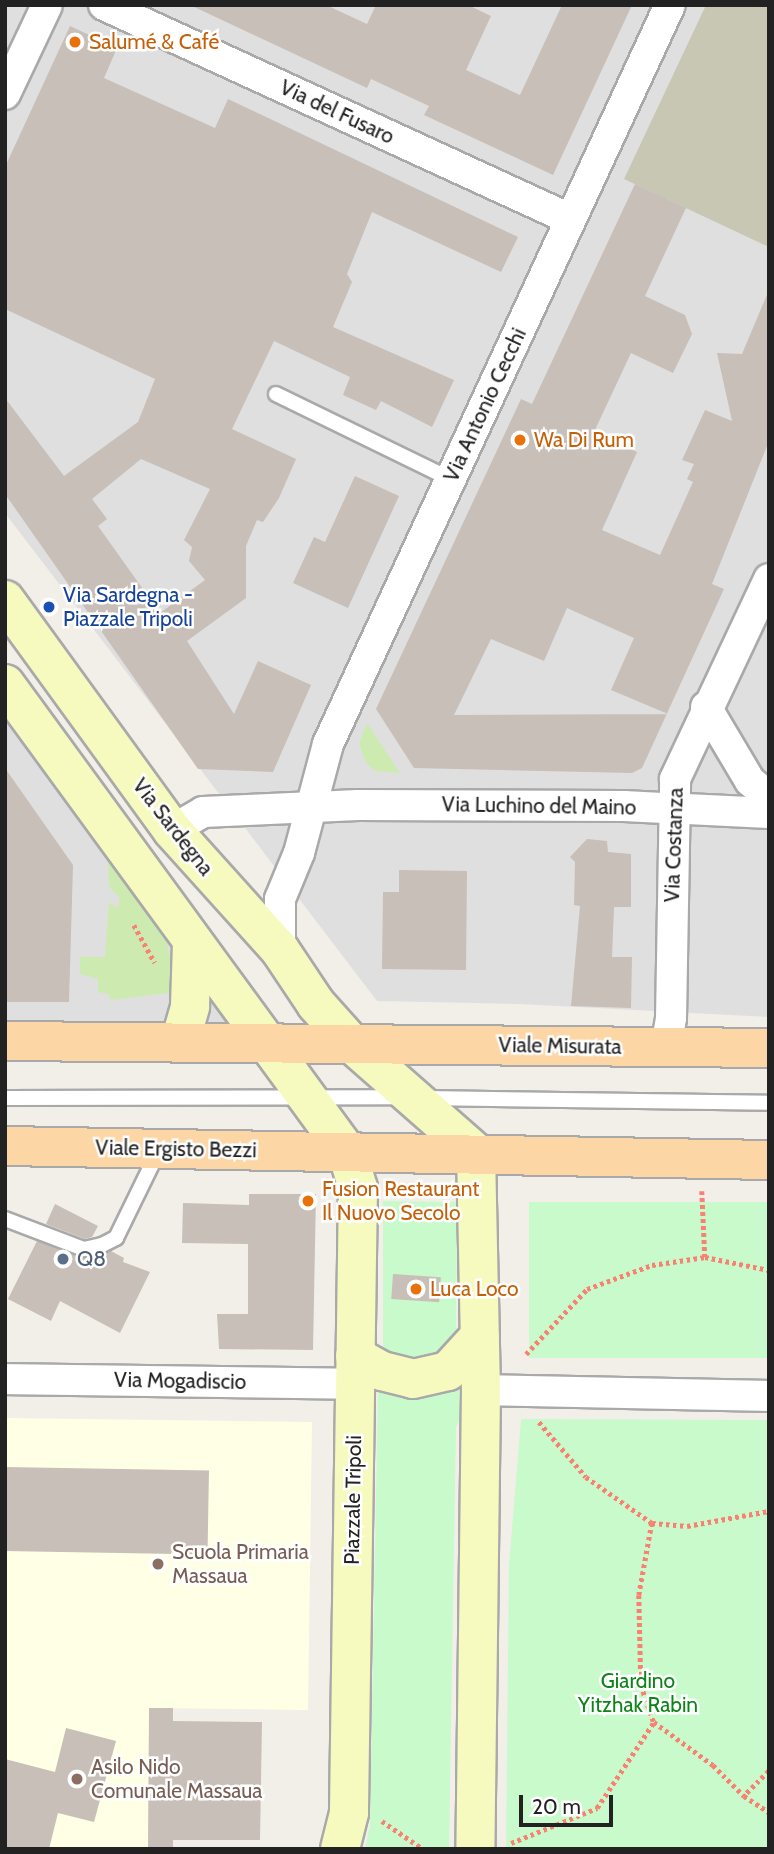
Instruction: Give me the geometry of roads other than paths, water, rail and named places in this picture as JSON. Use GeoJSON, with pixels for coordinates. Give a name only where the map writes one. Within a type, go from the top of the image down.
{"type":"FeatureCollection","features":[{"type":"Feature","properties":{"kind":"main road","name":"Via Sardegna"},"geometry":{"type":"LineString","coordinates":[[5,600],[172,830],[280,950],[316,1004],[351,1043]]}},
{"type":"Feature","properties":{"kind":"main road"},"geometry":{"type":"LineString","coordinates":[[5,684],[266,1042]]}},
{"type":"Feature","properties":{"kind":"main road"},"geometry":{"type":"LineString","coordinates":[[134,859],[172,830]]}},
{"type":"Feature","properties":{"kind":"main road"},"geometry":{"type":"LineString","coordinates":[[180,1042],[190,1006],[192,942]]}},
{"type":"Feature","properties":{"kind":"main road"},"geometry":{"type":"LineString","coordinates":[[5,1041],[351,1043],[476,1153],[493,1846]]}},
{"type":"Feature","properties":{"kind":"main road","name":"Piazzale Tripoli"},"geometry":{"type":"LineString","coordinates":[[266,1042],[346,1152],[358,1188],[349,1813],[340,1849]]}},
{"type":"Feature","properties":{"kind":"main road","name":"Viale Misurata"},"geometry":{"type":"LineString","coordinates":[[351,1043],[769,1048]]}},
{"type":"Feature","properties":{"kind":"main road","name":"Viale Ergisto Bezzi"},"geometry":{"type":"LineString","coordinates":[[5,1146],[346,1152]]}},
{"type":"Feature","properties":{"kind":"main road"},"geometry":{"type":"LineString","coordinates":[[346,1152],[476,1153],[701,1161],[769,1160]]}},
{"type":"Feature","properties":{"kind":"main road"},"geometry":{"type":"LineString","coordinates":[[355,1370],[382,1371],[413,1379],[448,1371],[480,1336]]}},
{"type":"Feature","properties":{"kind":"street"},"geometry":{"type":"LineString","coordinates":[[5,94],[47,5]]}},
{"type":"Feature","properties":{"kind":"street","name":"Via del Fusaro"},"geometry":{"type":"LineString","coordinates":[[104,5],[570,219]]}},
{"type":"Feature","properties":{"kind":"street","name":"Via Antonio Cecchi"},"geometry":{"type":"LineString","coordinates":[[280,950],[280,899],[299,853],[309,807],[337,724],[670,5]]}},
{"type":"Feature","properties":{"kind":"street","name":"Via Costanza"},"geometry":{"type":"LineString","coordinates":[[666,1047],[671,1018],[675,779],[706,707],[769,579]]}},
{"type":"Feature","properties":{"kind":"street"},"geometry":{"type":"LineString","coordinates":[[706,707],[750,781],[769,797]]}},
{"type":"Feature","properties":{"kind":"street","name":"Via Luchino del Maino"},"geometry":{"type":"LineString","coordinates":[[309,807],[624,806],[674,811],[769,813]]}},
{"type":"Feature","properties":{"kind":"street"},"geometry":{"type":"LineString","coordinates":[[172,830],[203,811],[309,807]]}},
{"type":"Feature","properties":{"kind":"street","name":"Via Mogadiscio"},"geometry":{"type":"LineString","coordinates":[[5,1379],[355,1370]]}},
{"type":"Feature","properties":{"kind":"street"},"geometry":{"type":"LineString","coordinates":[[481,1390],[769,1396]]}},
{"type":"Feature","properties":{"kind":"lane"},"geometry":{"type":"LineString","coordinates":[[276,394],[450,479]]}},
{"type":"Feature","properties":{"kind":"lane"},"geometry":{"type":"LineString","coordinates":[[5,1098],[306,1096],[769,1103]]}},
{"type":"Feature","properties":{"kind":"lane"},"geometry":{"type":"LineString","coordinates":[[5,1219],[84,1249],[116,1238],[159,1150]]}},
{"type":"Feature","properties":{"kind":"place","name":"Salumé & Café"},"geometry":{"type":"Point","coordinates":[75,42]}},
{"type":"Feature","properties":{"kind":"place","name":"Wa Di Rum"},"geometry":{"type":"Point","coordinates":[520,440]}},
{"type":"Feature","properties":{"kind":"place","name":"Via Sardegna - Piazzale Tripoli"},"geometry":{"type":"Point","coordinates":[49,607]}},
{"type":"Feature","properties":{"kind":"place","name":"Fusion Restaurant Il Nuovo Secolo"},"geometry":{"type":"Point","coordinates":[308,1201]}},
{"type":"Feature","properties":{"kind":"place","name":"Q8"},"geometry":{"type":"Point","coordinates":[63,1259]}},
{"type":"Feature","properties":{"kind":"place","name":"Luca Loco"},"geometry":{"type":"Point","coordinates":[416,1289]}},
{"type":"Feature","properties":{"kind":"place","name":"Scuola Primaria Massaua"},"geometry":{"type":"Point","coordinates":[158,1564]}},
{"type":"Feature","properties":{"kind":"place","name":"Asilo Nido Comunale Massaua"},"geometry":{"type":"Point","coordinates":[77,1779]}},
{"type":"Feature","properties":{"kind":"park label","name":"Giardino Yitzhak Rabin"},"geometry":{"type":"Point","coordinates":[638,1693]}}]}
